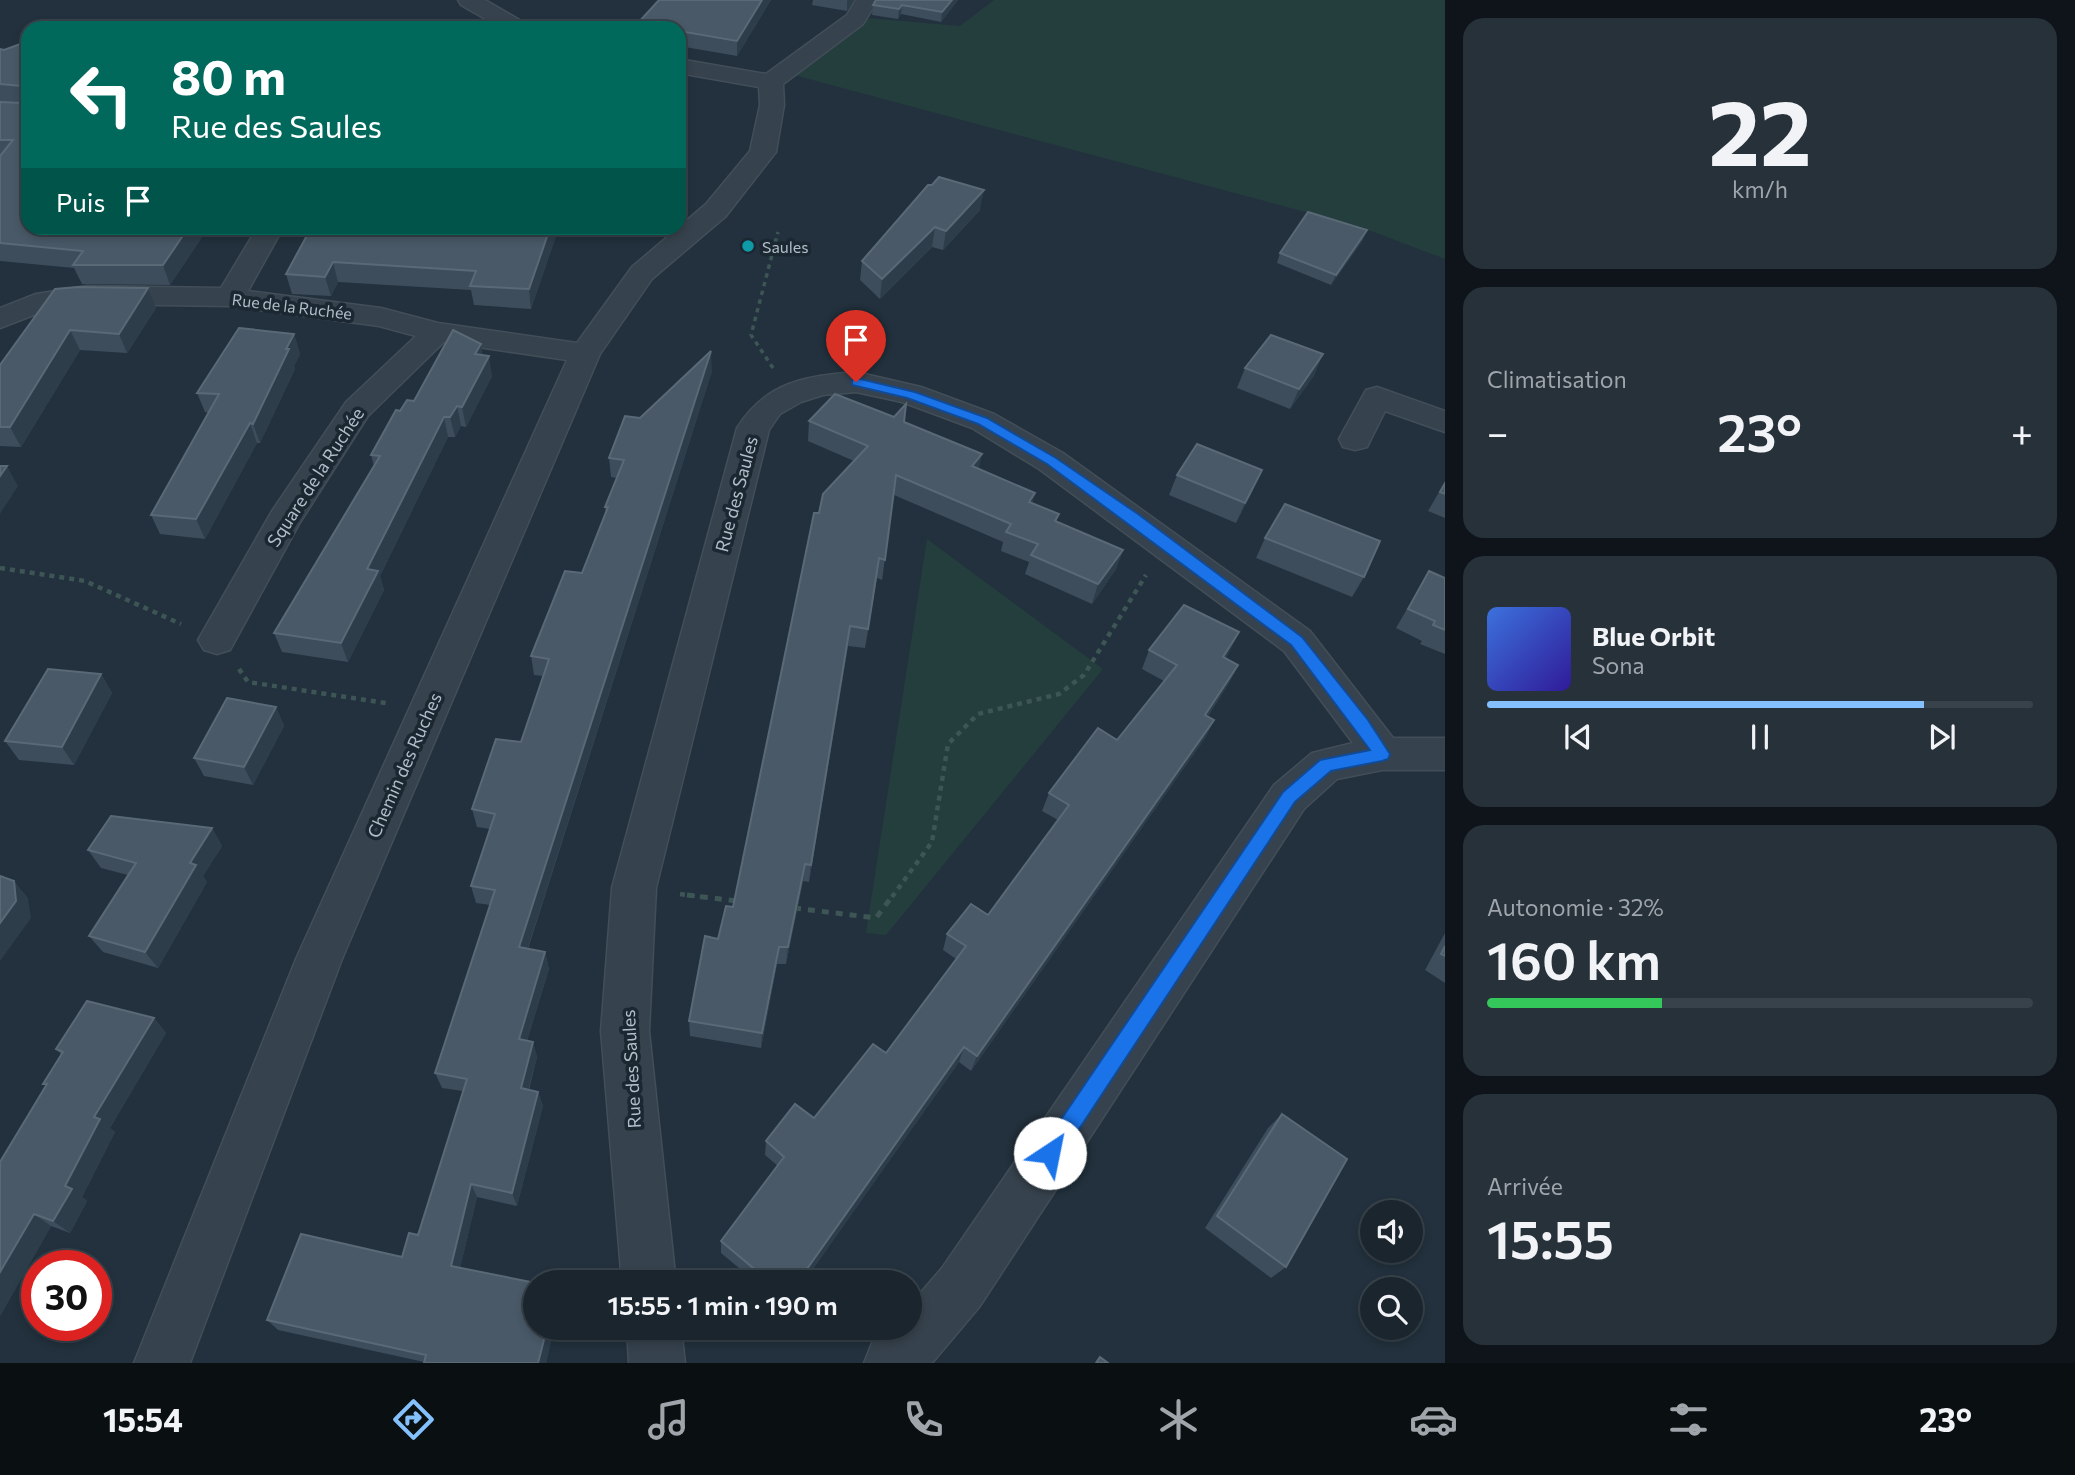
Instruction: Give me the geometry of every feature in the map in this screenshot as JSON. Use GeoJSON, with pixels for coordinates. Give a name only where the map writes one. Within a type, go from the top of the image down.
{"type":"FeatureCollection","features":[{"type":"Feature","properties":{"kind":"street"},"geometry":{"type":"LineString","coordinates":[[469,0],[503,21]]}},
{"type":"Feature","properties":{"kind":"street"},"geometry":{"type":"LineString","coordinates":[[686,67],[771,82],[855,19],[867,0]]}},
{"type":"Feature","properties":{"kind":"street","name":"Chemin des Ruches"},"geometry":{"type":"LineString","coordinates":[[162,1363],[319,959],[585,353],[642,273],[716,210],[763,152],[772,104],[771,82]]}},
{"type":"Feature","properties":{"kind":"street"},"geometry":{"type":"LineString","coordinates":[[230,297],[266,235]]}},
{"type":"Feature","properties":{"kind":"street","name":"Rue de la Ruchée"},"geometry":{"type":"LineString","coordinates":[[0,320],[47,300],[87,295],[230,297],[381,317],[437,332],[585,353]]}},
{"type":"Feature","properties":{"kind":"street","name":"Square de la Ruchée"},"geometry":{"type":"LineString","coordinates":[[217,640],[284,520],[357,409],[437,332]]}},
{"type":"Feature","properties":{"kind":"street","name":"Rue des Saules"},"geometry":{"type":"LineString","coordinates":[[648,1270],[625,1031],[634,888],[753,428],[769,407],[790,395],[820,385],[856,382],[910,394],[983,421],[1051,461],[1297,641],[1363,725],[1382,754]]}},
{"type":"Feature","properties":{"kind":"street"},"geometry":{"type":"LineString","coordinates":[[1355,439],[1377,397],[1445,422]]}},
{"type":"Feature","properties":{"kind":"street"},"geometry":{"type":"LineString","coordinates":[[892,1363],[961,1287],[1289,797],[1326,765],[1382,754],[1445,754]]}},
{"type":"Feature","properties":{"kind":"street"},"geometry":{"type":"LineString","coordinates":[[655,1340],[657,1363]]}},
{"type":"Feature","properties":{"kind":"path"},"geometry":{"type":"LineString","coordinates":[[778,232],[751,335],[790,395]]}},
{"type":"Feature","properties":{"kind":"path"},"geometry":{"type":"LineString","coordinates":[[782,906],[876,918],[932,842],[948,744],[978,714],[1059,694],[1084,676],[1166,543]]}},
{"type":"Feature","properties":{"kind":"path"},"geometry":{"type":"LineString","coordinates":[[0,568],[85,581],[217,640],[248,682],[429,710]]}},
{"type":"Feature","properties":{"kind":"path"},"geometry":{"type":"LineString","coordinates":[[634,888],[741,901]]}},
{"type":"Feature","properties":{"kind":"green space"},"geometry":{"type":"Polygon","coordinates":[[[994,0],[1445,0],[1445,259],[1358,226],[794,75],[867,18],[960,26],[994,0]]]}},
{"type":"Feature","properties":{"kind":"green space"},"geometry":{"type":"Polygon","coordinates":[[[927,539],[1103,669],[886,935],[866,933],[927,539]]]}},
{"type":"Feature","properties":{"kind":"building"},"geometry":{"type":"Polygon","coordinates":[[[659,0],[762,0],[737,41],[686,32],[686,21],[640,21],[659,0]]]}},
{"type":"Feature","properties":{"kind":"building"},"geometry":{"type":"Polygon","coordinates":[[[876,0],[952,0],[942,12],[902,5],[899,9],[873,5],[876,0]]]}},
{"type":"Feature","properties":{"kind":"building"},"geometry":{"type":"Polygon","coordinates":[[[21,44],[21,86],[0,84],[0,49],[21,44]]]}},
{"type":"Feature","properties":{"kind":"building"},"geometry":{"type":"Polygon","coordinates":[[[0,102],[21,103],[21,235],[183,235],[163,265],[73,265],[83,251],[0,243],[0,156],[13,140],[0,140],[0,102]]]}},
{"type":"Feature","properties":{"kind":"building"},"geometry":{"type":"Polygon","coordinates":[[[939,177],[984,190],[946,231],[935,227],[882,279],[862,261],[928,185],[932,185],[939,177]]]}},
{"type":"Feature","properties":{"kind":"building"},"geometry":{"type":"Polygon","coordinates":[[[1308,212],[1367,230],[1336,275],[1280,253],[1308,212]]]}},
{"type":"Feature","properties":{"kind":"building"},"geometry":{"type":"Polygon","coordinates":[[[307,235],[548,235],[529,289],[470,286],[476,271],[333,262],[325,277],[286,274],[307,235]]]}},
{"type":"Feature","properties":{"kind":"building"},"geometry":{"type":"Polygon","coordinates":[[[148,288],[119,334],[70,330],[10,427],[0,427],[0,365],[55,289],[148,288]]]}},
{"type":"Feature","properties":{"kind":"building"},"geometry":{"type":"Polygon","coordinates":[[[239,328],[294,334],[253,424],[250,423],[196,519],[151,515],[219,394],[197,393],[239,328]]]}},
{"type":"Feature","properties":{"kind":"building"},"geometry":{"type":"Polygon","coordinates":[[[453,330],[481,344],[475,354],[489,356],[462,407],[457,406],[450,417],[444,417],[367,569],[378,571],[341,643],[274,633],[380,456],[371,455],[396,410],[400,411],[407,400],[414,401],[453,330]]]}},
{"type":"Feature","properties":{"kind":"building"},"geometry":{"type":"Polygon","coordinates":[[[1271,335],[1323,354],[1299,389],[1245,368],[1271,335]]]}},
{"type":"Feature","properties":{"kind":"building"},"geometry":{"type":"Polygon","coordinates":[[[711,351],[519,947],[545,952],[519,1039],[533,1042],[521,1088],[538,1092],[512,1193],[471,1184],[451,1266],[523,1280],[523,1340],[544,1340],[538,1363],[424,1363],[426,1355],[267,1320],[301,1234],[402,1257],[409,1233],[418,1235],[467,1079],[435,1073],[495,890],[471,886],[495,814],[472,809],[496,739],[521,742],[549,659],[531,656],[565,571],[582,573],[608,507],[605,507],[624,460],[609,458],[625,416],[640,418],[711,351]]]}},
{"type":"Feature","properties":{"kind":"building"},"geometry":{"type":"Polygon","coordinates":[[[835,394],[894,417],[906,404],[904,422],[982,454],[972,466],[1035,493],[1029,502],[1059,514],[1055,521],[1123,550],[1098,584],[1031,555],[1038,544],[1006,532],[1011,524],[896,475],[885,560],[879,558],[868,629],[850,626],[811,865],[805,864],[788,947],[779,947],[762,1033],[689,1021],[705,936],[718,939],[726,906],[733,907],[814,513],[819,513],[823,494],[868,446],[809,421],[835,394]]]}},
{"type":"Feature","properties":{"kind":"building"},"geometry":{"type":"Polygon","coordinates":[[[1197,444],[1262,470],[1245,503],[1177,475],[1197,444]]]}},
{"type":"Feature","properties":{"kind":"building"},"geometry":{"type":"Polygon","coordinates":[[[0,466],[7,466],[0,476],[0,466]]]}},
{"type":"Feature","properties":{"kind":"building"},"geometry":{"type":"Polygon","coordinates":[[[1285,504],[1380,541],[1364,577],[1265,538],[1285,504]]]}},
{"type":"Feature","properties":{"kind":"building"},"geometry":{"type":"Polygon","coordinates":[[[1429,571],[1445,578],[1445,630],[1433,625],[1435,621],[1408,609],[1429,571]]]}},
{"type":"Feature","properties":{"kind":"building"},"geometry":{"type":"Polygon","coordinates":[[[1184,605],[1239,632],[1223,657],[1238,665],[1205,715],[1214,720],[977,1056],[964,1047],[806,1270],[756,1270],[721,1241],[784,1157],[766,1141],[795,1104],[814,1118],[873,1044],[886,1053],[966,946],[947,934],[971,904],[988,915],[1069,805],[1049,793],[1098,728],[1117,740],[1177,665],[1149,650],[1184,605]]]}},
{"type":"Feature","properties":{"kind":"building"},"geometry":{"type":"Polygon","coordinates":[[[48,669],[101,674],[62,747],[5,741],[48,669]]]}},
{"type":"Feature","properties":{"kind":"building"},"geometry":{"type":"Polygon","coordinates":[[[227,698],[276,707],[244,767],[194,758],[227,698]]]}},
{"type":"Feature","properties":{"kind":"building"},"geometry":{"type":"Polygon","coordinates":[[[111,816],[212,828],[190,863],[196,865],[145,952],[89,936],[136,863],[88,850],[111,816]]]}},
{"type":"Feature","properties":{"kind":"building"},"geometry":{"type":"Polygon","coordinates":[[[0,876],[14,881],[16,901],[0,923],[0,876]]]}},
{"type":"Feature","properties":{"kind":"building"},"geometry":{"type":"Polygon","coordinates":[[[87,1001],[154,1018],[94,1117],[100,1119],[65,1186],[72,1189],[53,1221],[34,1214],[0,1272],[0,1162],[63,1052],[56,1049],[87,1001]]]}},
{"type":"Feature","properties":{"kind":"building"},"geometry":{"type":"Polygon","coordinates":[[[1282,1114],[1347,1159],[1286,1267],[1217,1216],[1282,1114]]]}},
{"type":"Feature","properties":{"kind":"building"},"geometry":{"type":"Polygon","coordinates":[[[1100,1357],[1108,1363],[1096,1363],[1100,1357]]]}},
{"type":"Feature","properties":{"kind":"place","name":"Saules"},"geometry":{"type":"Point","coordinates":[748,246]}},
{"type":"Feature","properties":{"kind":"route"},"geometry":{"type":"LineString","coordinates":[[856,382],[910,394],[983,421],[1051,461],[1133,518],[1297,641],[1363,725],[1382,754],[1326,765],[1289,797],[1050,1153]]}}]}
